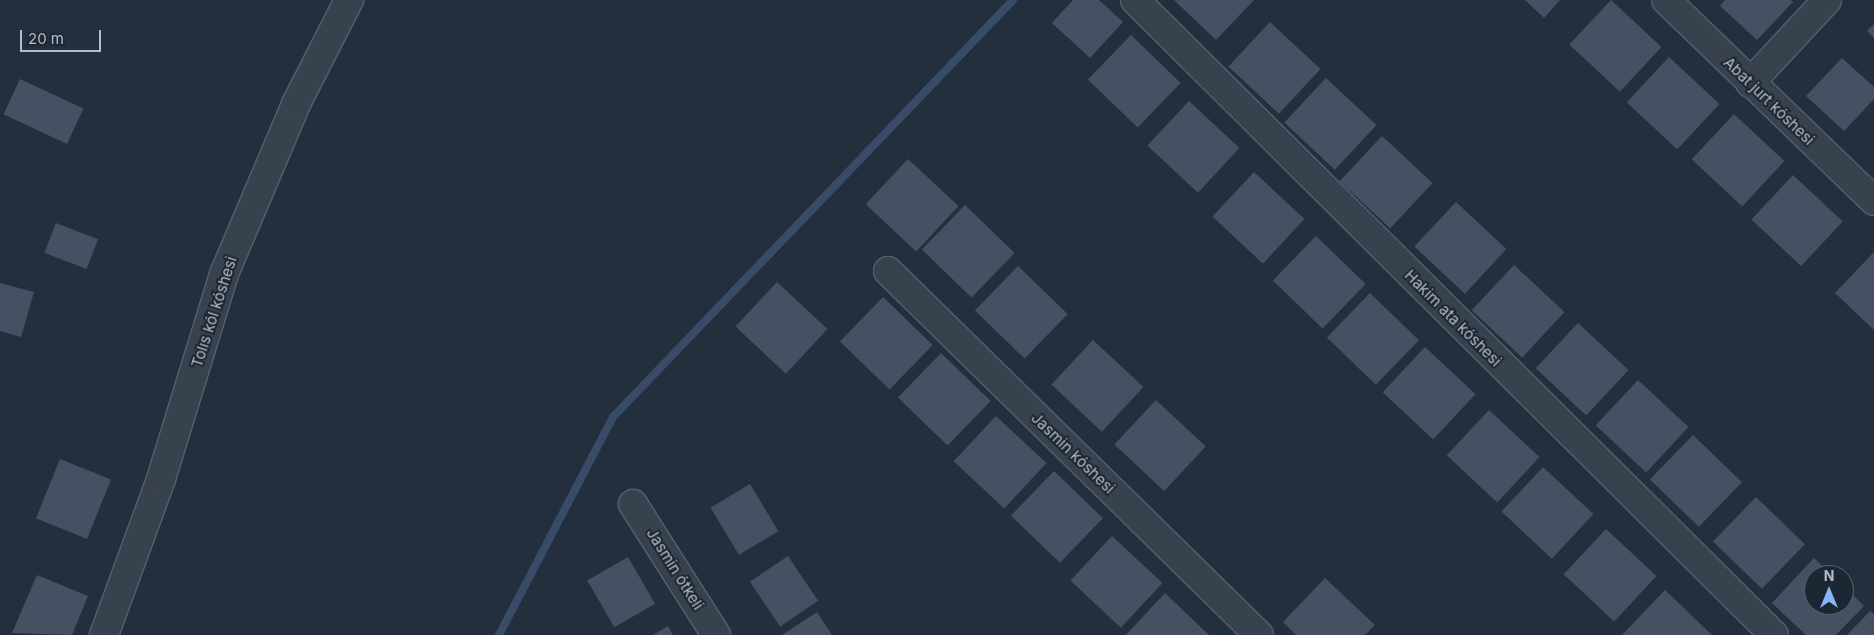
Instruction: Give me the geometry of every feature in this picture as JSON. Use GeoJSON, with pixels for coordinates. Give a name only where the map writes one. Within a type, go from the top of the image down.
{"type":"FeatureCollection","features":[{"type":"Feature","properties":{"kind":"street","name":"Tolıs kól kóshesi"},"geometry":{"type":"LineString","coordinates":[[104,635],[161,479],[224,274],[296,104],[349,0]]}},
{"type":"Feature","properties":{"kind":"street","name":"Hakim ata kóshesi"},"geometry":{"type":"LineString","coordinates":[[1134,0],[1774,635]]}},
{"type":"Feature","properties":{"kind":"street","name":"Abat jurt kóshesi"},"geometry":{"type":"LineString","coordinates":[[1666,0],[1750,84],[1874,201]]}},
{"type":"Feature","properties":{"kind":"street"},"geometry":{"type":"LineString","coordinates":[[1750,84],[1827,0]]}},
{"type":"Feature","properties":{"kind":"street","name":"Jasmin kóshesi"},"geometry":{"type":"LineString","coordinates":[[888,271],[1259,635]]}},
{"type":"Feature","properties":{"kind":"street","name":"Jasmin ótkeli"},"geometry":{"type":"LineString","coordinates":[[633,504],[716,635]]}},
{"type":"Feature","properties":{"kind":"building"},"geometry":{"type":"Polygon","coordinates":[[[1073,0],[1099,0],[1123,22],[1090,58],[1052,23],[1073,0]]]}},
{"type":"Feature","properties":{"kind":"building"},"geometry":{"type":"Polygon","coordinates":[[[1174,0],[1254,0],[1216,40],[1174,0]]]}},
{"type":"Feature","properties":{"kind":"building"},"geometry":{"type":"Polygon","coordinates":[[[1525,0],[1560,0],[1544,18],[1525,0]]]}},
{"type":"Feature","properties":{"kind":"building"},"geometry":{"type":"Polygon","coordinates":[[[1611,0],[1661,47],[1620,92],[1569,45],[1611,0]]]}},
{"type":"Feature","properties":{"kind":"building"},"geometry":{"type":"Polygon","coordinates":[[[1725,0],[1791,0],[1793,2],[1757,40],[1720,6],[1725,0]]]}},
{"type":"Feature","properties":{"kind":"building"},"geometry":{"type":"Polygon","coordinates":[[[1270,22],[1320,69],[1279,114],[1228,67],[1270,22]]]}},
{"type":"Feature","properties":{"kind":"building"},"geometry":{"type":"Polygon","coordinates":[[[1874,24],[1874,38],[1867,31],[1874,24]]]}},
{"type":"Feature","properties":{"kind":"building"},"geometry":{"type":"Polygon","coordinates":[[[1131,35],[1181,83],[1138,128],[1088,80],[1131,35]]]}},
{"type":"Feature","properties":{"kind":"building"},"geometry":{"type":"Polygon","coordinates":[[[1669,57],[1719,104],[1677,149],[1627,102],[1669,57]]]}},
{"type":"Feature","properties":{"kind":"building"},"geometry":{"type":"Polygon","coordinates":[[[1842,58],[1874,87],[1874,99],[1844,131],[1806,96],[1842,58]]]}},
{"type":"Feature","properties":{"kind":"building"},"geometry":{"type":"Polygon","coordinates":[[[1326,78],[1376,125],[1335,170],[1284,123],[1326,78]]]}},
{"type":"Feature","properties":{"kind":"building"},"geometry":{"type":"Polygon","coordinates":[[[20,79],[83,109],[67,144],[4,114],[20,79]]]}},
{"type":"Feature","properties":{"kind":"building"},"geometry":{"type":"Polygon","coordinates":[[[1189,101],[1239,148],[1198,193],[1147,146],[1189,101]]]}},
{"type":"Feature","properties":{"kind":"building"},"geometry":{"type":"Polygon","coordinates":[[[1734,114],[1784,161],[1742,206],[1692,159],[1734,114]]]}},
{"type":"Feature","properties":{"kind":"building"},"geometry":{"type":"Polygon","coordinates":[[[1382,136],[1432,183],[1390,228],[1340,181],[1382,136]]]}},
{"type":"Feature","properties":{"kind":"building"},"geometry":{"type":"Polygon","coordinates":[[[908,159],[958,206],[916,251],[866,204],[908,159]]]}},
{"type":"Feature","properties":{"kind":"building"},"geometry":{"type":"Polygon","coordinates":[[[1254,172],[1304,219],[1263,264],[1212,217],[1254,172]]]}},
{"type":"Feature","properties":{"kind":"building"},"geometry":{"type":"Polygon","coordinates":[[[1793,175],[1843,221],[1801,266],[1751,220],[1793,175]]]}},
{"type":"Feature","properties":{"kind":"building"},"geometry":{"type":"Polygon","coordinates":[[[1456,202],[1506,249],[1465,294],[1414,247],[1456,202]]]}},
{"type":"Feature","properties":{"kind":"building"},"geometry":{"type":"Polygon","coordinates":[[[965,205],[1015,253],[972,298],[922,250],[965,205]]]}},
{"type":"Feature","properties":{"kind":"building"},"geometry":{"type":"Polygon","coordinates":[[[56,223],[98,239],[87,269],[45,253],[56,223]]]}},
{"type":"Feature","properties":{"kind":"building"},"geometry":{"type":"Polygon","coordinates":[[[1316,236],[1366,284],[1323,329],[1273,281],[1316,236]]]}},
{"type":"Feature","properties":{"kind":"building"},"geometry":{"type":"Polygon","coordinates":[[[1874,252],[1874,330],[1835,293],[1874,252]]]}},
{"type":"Feature","properties":{"kind":"building"},"geometry":{"type":"Polygon","coordinates":[[[1514,265],[1564,312],[1522,357],[1472,310],[1514,265]]]}},
{"type":"Feature","properties":{"kind":"building"},"geometry":{"type":"Polygon","coordinates":[[[1018,266],[1068,314],[1025,359],[975,311],[1018,266]]]}},
{"type":"Feature","properties":{"kind":"building"},"geometry":{"type":"Polygon","coordinates":[[[777,282],[827,329],[786,374],[735,327],[777,282]]]}},
{"type":"Feature","properties":{"kind":"building"},"geometry":{"type":"Polygon","coordinates":[[[0,283],[34,292],[21,337],[0,331],[0,283]]]}},
{"type":"Feature","properties":{"kind":"building"},"geometry":{"type":"Polygon","coordinates":[[[1370,293],[1419,340],[1376,385],[1327,338],[1370,293]]]}},
{"type":"Feature","properties":{"kind":"building"},"geometry":{"type":"Polygon","coordinates":[[[883,297],[933,345],[890,390],[840,342],[883,297]]]}},
{"type":"Feature","properties":{"kind":"building"},"geometry":{"type":"Polygon","coordinates":[[[1578,323],[1628,370],[1586,415],[1536,368],[1578,323]]]}},
{"type":"Feature","properties":{"kind":"building"},"geometry":{"type":"Polygon","coordinates":[[[1093,340],[1143,387],[1102,432],[1051,385],[1093,340]]]}},
{"type":"Feature","properties":{"kind":"building"},"geometry":{"type":"Polygon","coordinates":[[[1425,347],[1475,394],[1433,439],[1383,392],[1425,347]]]}},
{"type":"Feature","properties":{"kind":"building"},"geometry":{"type":"Polygon","coordinates":[[[941,353],[991,401],[948,446],[898,398],[941,353]]]}},
{"type":"Feature","properties":{"kind":"building"},"geometry":{"type":"Polygon","coordinates":[[[1638,380],[1688,427],[1646,472],[1596,425],[1638,380]]]}},
{"type":"Feature","properties":{"kind":"building"},"geometry":{"type":"Polygon","coordinates":[[[1156,400],[1206,446],[1164,491],[1114,445],[1156,400]]]}},
{"type":"Feature","properties":{"kind":"building"},"geometry":{"type":"Polygon","coordinates":[[[1489,410],[1539,457],[1497,502],[1447,455],[1489,410]]]}},
{"type":"Feature","properties":{"kind":"building"},"geometry":{"type":"Polygon","coordinates":[[[996,416],[1046,463],[1004,508],[954,461],[996,416]]]}},
{"type":"Feature","properties":{"kind":"building"},"geometry":{"type":"Polygon","coordinates":[[[1693,435],[1742,482],[1699,527],[1650,480],[1693,435]]]}},
{"type":"Feature","properties":{"kind":"building"},"geometry":{"type":"Polygon","coordinates":[[[60,459],[111,480],[87,539],[36,518],[60,459]]]}},
{"type":"Feature","properties":{"kind":"building"},"geometry":{"type":"Polygon","coordinates":[[[1543,467],[1593,514],[1552,559],[1501,512],[1543,467]]]}},
{"type":"Feature","properties":{"kind":"building"},"geometry":{"type":"Polygon","coordinates":[[[1054,471],[1103,518],[1060,563],[1011,516],[1054,471]]]}},
{"type":"Feature","properties":{"kind":"building"},"geometry":{"type":"Polygon","coordinates":[[[750,484],[778,531],[739,555],[711,508],[750,484]]]}},
{"type":"Feature","properties":{"kind":"building"},"geometry":{"type":"Polygon","coordinates":[[[1756,497],[1805,544],[1762,589],[1713,542],[1756,497]]]}},
{"type":"Feature","properties":{"kind":"building"},"geometry":{"type":"Polygon","coordinates":[[[1606,529],[1656,576],[1614,621],[1564,574],[1606,529]]]}},
{"type":"Feature","properties":{"kind":"building"},"geometry":{"type":"Polygon","coordinates":[[[1112,536],[1162,583],[1121,628],[1070,581],[1112,536]]]}},
{"type":"Feature","properties":{"kind":"building"},"geometry":{"type":"Polygon","coordinates":[[[788,556],[818,601],[780,626],[750,582],[788,556]]]}},
{"type":"Feature","properties":{"kind":"building"},"geometry":{"type":"Polygon","coordinates":[[[628,557],[655,604],[614,627],[587,580],[628,557]]]}},
{"type":"Feature","properties":{"kind":"building"},"geometry":{"type":"Polygon","coordinates":[[[1814,558],[1821,565],[1807,565],[1814,558]]]}},
{"type":"Feature","properties":{"kind":"building"},"geometry":{"type":"Polygon","coordinates":[[[1804,569],[1804,615],[1854,615],[1854,596],[1864,606],[1836,635],[1806,635],[1772,603],[1804,569]]]}},
{"type":"Feature","properties":{"kind":"building"},"geometry":{"type":"Polygon","coordinates":[[[37,575],[88,596],[72,635],[12,633],[37,575]]]}},
{"type":"Feature","properties":{"kind":"building"},"geometry":{"type":"Polygon","coordinates":[[[1325,578],[1375,625],[1365,635],[1296,635],[1283,622],[1325,578]]]}},
{"type":"Feature","properties":{"kind":"building"},"geometry":{"type":"Polygon","coordinates":[[[1665,590],[1712,635],[1622,635],[1665,590]]]}},
{"type":"Feature","properties":{"kind":"building"},"geometry":{"type":"Polygon","coordinates":[[[1165,593],[1209,635],[1126,635],[1165,593]]]}},
{"type":"Feature","properties":{"kind":"building"},"geometry":{"type":"Polygon","coordinates":[[[1870,611],[1874,614],[1874,635],[1847,635],[1870,611]]]}},
{"type":"Feature","properties":{"kind":"building"},"geometry":{"type":"Polygon","coordinates":[[[817,612],[832,635],[782,635],[817,612]]]}},
{"type":"Feature","properties":{"kind":"building"},"geometry":{"type":"Polygon","coordinates":[[[668,626],[673,635],[653,635],[668,626]]]}},
{"type":"Feature","properties":{"kind":"waterway"},"geometry":{"type":"LineString","coordinates":[[499,635],[613,417],[1013,0]]}}]}
